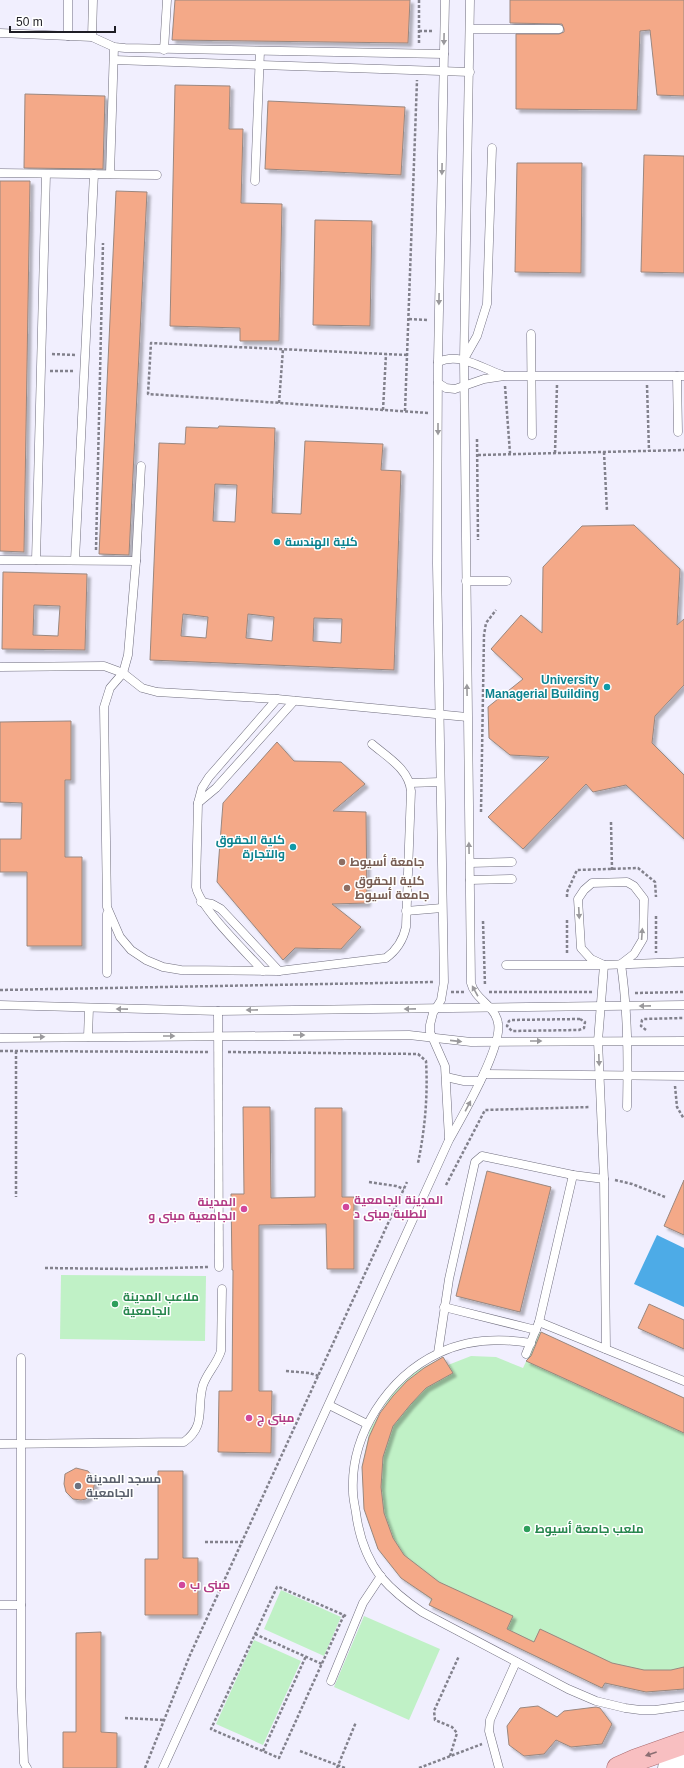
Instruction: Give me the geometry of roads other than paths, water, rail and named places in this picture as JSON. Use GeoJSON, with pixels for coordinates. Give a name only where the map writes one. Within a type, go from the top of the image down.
{"type":"FeatureCollection","features":[{"type":"Feature","properties":{"kind":"main road"},"geometry":{"type":"LineString","coordinates":[[618,1768],[636,1760],[684,1744]]}},
{"type":"Feature","properties":{"kind":"main road"},"geometry":{"type":"LineString","coordinates":[[669,1768],[684,1763]]}},
{"type":"Feature","properties":{"kind":"lane"},"geometry":{"type":"LineString","coordinates":[[68,0],[68,36]]}},
{"type":"Feature","properties":{"kind":"lane"},"geometry":{"type":"LineString","coordinates":[[92,37],[93,0]]}},
{"type":"Feature","properties":{"kind":"lane"},"geometry":{"type":"LineString","coordinates":[[164,50],[167,0]]}},
{"type":"Feature","properties":{"kind":"lane"},"geometry":{"type":"LineString","coordinates":[[445,0],[438,362],[439,714],[444,982],[441,1000],[431,1019],[430,1032],[442,1057],[446,1077],[450,1140]]}},
{"type":"Feature","properties":{"kind":"lane"},"geometry":{"type":"LineString","coordinates":[[163,1768],[450,1140],[482,1078],[497,1041],[499,1023],[491,1008],[474,992],[471,983],[464,386],[470,0]]}},
{"type":"Feature","properties":{"kind":"lane"},"geometry":{"type":"LineString","coordinates":[[470,29],[559,29]]}},
{"type":"Feature","properties":{"kind":"lane"},"geometry":{"type":"LineString","coordinates":[[0,33],[92,37],[114,47],[164,50],[444,54]]}},
{"type":"Feature","properties":{"kind":"lane"},"geometry":{"type":"LineString","coordinates":[[110,174],[114,47]]}},
{"type":"Feature","properties":{"kind":"lane"},"geometry":{"type":"LineString","coordinates":[[255,181],[260,51]]}},
{"type":"Feature","properties":{"kind":"lane"},"geometry":{"type":"LineString","coordinates":[[114,60],[470,72]]}},
{"type":"Feature","properties":{"kind":"lane"},"geometry":{"type":"LineString","coordinates":[[464,360],[477,336],[487,304],[492,148]]}},
{"type":"Feature","properties":{"kind":"lane"},"geometry":{"type":"LineString","coordinates":[[0,173],[157,175]]}},
{"type":"Feature","properties":{"kind":"lane"},"geometry":{"type":"LineString","coordinates":[[36,560],[46,174]]}},
{"type":"Feature","properties":{"kind":"lane"},"geometry":{"type":"LineString","coordinates":[[75,560],[94,174]]}},
{"type":"Feature","properties":{"kind":"lane"},"geometry":{"type":"LineString","coordinates":[[530,334],[532,435]]}},
{"type":"Feature","properties":{"kind":"lane"},"geometry":{"type":"LineString","coordinates":[[438,362],[451,358],[464,360],[504,376]]}},
{"type":"Feature","properties":{"kind":"lane"},"geometry":{"type":"LineString","coordinates":[[438,383],[450,389],[484,379],[504,376],[681,376],[678,432]]}},
{"type":"Feature","properties":{"kind":"lane"},"geometry":{"type":"LineString","coordinates":[[107,973],[104,706],[110,688],[123,673],[128,656],[136,561],[141,466]]}},
{"type":"Feature","properties":{"kind":"lane"},"geometry":{"type":"LineString","coordinates":[[0,560],[136,561]]}},
{"type":"Feature","properties":{"kind":"lane"},"geometry":{"type":"LineString","coordinates":[[466,581],[507,580]]}},
{"type":"Feature","properties":{"kind":"lane"},"geometry":{"type":"LineString","coordinates":[[0,667],[95,665],[123,673],[136,684],[157,692],[277,699],[467,717]]}},
{"type":"Feature","properties":{"kind":"lane"},"geometry":{"type":"LineString","coordinates":[[263,971],[201,902],[196,887],[198,803],[202,788],[209,777],[277,699]]}},
{"type":"Feature","properties":{"kind":"lane"},"geometry":{"type":"LineString","coordinates":[[198,803],[216,788],[294,701]]}},
{"type":"Feature","properties":{"kind":"lane"},"geometry":{"type":"LineString","coordinates":[[107,907],[120,937],[131,950],[146,960],[163,967],[181,970],[263,971],[386,958],[396,950],[404,935],[410,783],[405,772],[372,744]]}},
{"type":"Feature","properties":{"kind":"lane"},"geometry":{"type":"LineString","coordinates":[[410,783],[440,782]]}},
{"type":"Feature","properties":{"kind":"lane"},"geometry":{"type":"LineString","coordinates":[[470,863],[512,862]]}},
{"type":"Feature","properties":{"kind":"lane"},"geometry":{"type":"LineString","coordinates":[[470,880],[512,879]]}},
{"type":"Feature","properties":{"kind":"lane"},"geometry":{"type":"LineString","coordinates":[[604,965],[591,959],[581,948],[578,899],[592,882],[627,882],[634,886],[644,899],[643,939],[634,954],[621,964]]}},
{"type":"Feature","properties":{"kind":"lane"},"geometry":{"type":"LineString","coordinates":[[201,902],[212,904],[221,909],[279,970]]}},
{"type":"Feature","properties":{"kind":"lane"},"geometry":{"type":"LineString","coordinates":[[406,911],[442,908]]}},
{"type":"Feature","properties":{"kind":"lane"},"geometry":{"type":"LineString","coordinates":[[506,965],[604,965],[684,962]]}},
{"type":"Feature","properties":{"kind":"lane"},"geometry":{"type":"LineString","coordinates":[[621,964],[625,993],[628,1042],[627,1107]]}},
{"type":"Feature","properties":{"kind":"lane"},"geometry":{"type":"LineString","coordinates":[[604,965],[598,1041],[604,1179],[606,1349]]}},
{"type":"Feature","properties":{"kind":"lane"},"geometry":{"type":"LineString","coordinates":[[0,1005],[218,1011],[684,1005]]}},
{"type":"Feature","properties":{"kind":"lane"},"geometry":{"type":"LineString","coordinates":[[88,1037],[89,1008]]}},
{"type":"Feature","properties":{"kind":"lane"},"geometry":{"type":"LineString","coordinates":[[218,1011],[219,1267]]}},
{"type":"Feature","properties":{"kind":"lane"},"geometry":{"type":"LineString","coordinates":[[0,1038],[409,1035],[433,1037],[458,1042],[628,1042],[684,1040]]}},
{"type":"Feature","properties":{"kind":"lane"},"geometry":{"type":"LineString","coordinates":[[446,1077],[464,1082],[482,1078],[600,1075],[684,1076]]}},
{"type":"Feature","properties":{"kind":"lane"},"geometry":{"type":"LineString","coordinates":[[438,1353],[444,1307],[475,1162],[478,1158],[482,1156],[573,1175],[604,1179]]}},
{"type":"Feature","properties":{"kind":"lane"},"geometry":{"type":"LineString","coordinates":[[526,1354],[539,1322],[573,1175]]}},
{"type":"Feature","properties":{"kind":"lane"},"geometry":{"type":"LineString","coordinates":[[0,1444],[184,1442],[194,1433],[200,1422],[201,1393],[203,1385],[221,1352],[222,1289]]}},
{"type":"Feature","properties":{"kind":"lane"},"geometry":{"type":"LineString","coordinates":[[444,1307],[536,1330]]}},
{"type":"Feature","properties":{"kind":"lane"},"geometry":{"type":"LineString","coordinates":[[539,1322],[684,1381]]}},
{"type":"Feature","properties":{"kind":"lane"},"geometry":{"type":"LineString","coordinates":[[531,1343],[500,1340],[484,1341],[468,1343],[438,1353],[409,1371],[385,1395],[367,1424],[356,1457],[353,1491],[357,1525],[363,1543],[380,1576],[407,1602],[422,1612],[582,1696],[610,1706],[640,1710],[655,1710],[684,1706]]}},
{"type":"Feature","properties":{"kind":"lane"},"geometry":{"type":"LineString","coordinates":[[21,1358],[22,1710],[24,1764],[27,1768]]}},
{"type":"Feature","properties":{"kind":"lane"},"geometry":{"type":"LineString","coordinates":[[329,1405],[367,1424]]}},
{"type":"Feature","properties":{"kind":"lane"},"geometry":{"type":"LineString","coordinates":[[331,1681],[369,1592],[380,1576]]}},
{"type":"Feature","properties":{"kind":"lane"},"geometry":{"type":"LineString","coordinates":[[0,1605],[21,1605]]}},
{"type":"Feature","properties":{"kind":"lane"},"geometry":{"type":"LineString","coordinates":[[499,1768],[489,1725],[491,1714],[516,1662]]}},
{"type":"Feature","properties":{"kind":"water"},"geometry":{"type":"Polygon","coordinates":[[[657,1235],[684,1248],[684,1307],[634,1284],[657,1235]]]}},
{"type":"Feature","properties":{"kind":"place","name":"كلية الهندسة"},"geometry":{"type":"Point","coordinates":[277,542]}},
{"type":"Feature","properties":{"kind":"place","name":"University Managerial Building"},"geometry":{"type":"Point","coordinates":[607,687]}},
{"type":"Feature","properties":{"kind":"place","name":"كلية الحقوق والتجارة"},"geometry":{"type":"Point","coordinates":[293,847]}},
{"type":"Feature","properties":{"kind":"place","name":"جامعة أسيوط"},"geometry":{"type":"Point","coordinates":[342,862]}},
{"type":"Feature","properties":{"kind":"place","name":"كلية الحقوق جامعة أسيوط"},"geometry":{"type":"Point","coordinates":[347,888]}},
{"type":"Feature","properties":{"kind":"place","name":"المدينة الجامعية للطلبة مبنى د"},"geometry":{"type":"Point","coordinates":[346,1207]}},
{"type":"Feature","properties":{"kind":"place","name":"المدينة الجامعية مبنى و"},"geometry":{"type":"Point","coordinates":[244,1209]}},
{"type":"Feature","properties":{"kind":"place","name":"ملاعب المدينة الجامعية"},"geometry":{"type":"Point","coordinates":[115,1304]}},
{"type":"Feature","properties":{"kind":"place","name":"مبنى ج"},"geometry":{"type":"Point","coordinates":[249,1418]}},
{"type":"Feature","properties":{"kind":"place","name":"مسجد المدينة الجامعية"},"geometry":{"type":"Point","coordinates":[78,1486]}},
{"type":"Feature","properties":{"kind":"place","name":"ملعب جامعة أسيوط"},"geometry":{"type":"Point","coordinates":[527,1529]}},
{"type":"Feature","properties":{"kind":"place","name":"مبنى ب"},"geometry":{"type":"Point","coordinates":[182,1585]}}]}
